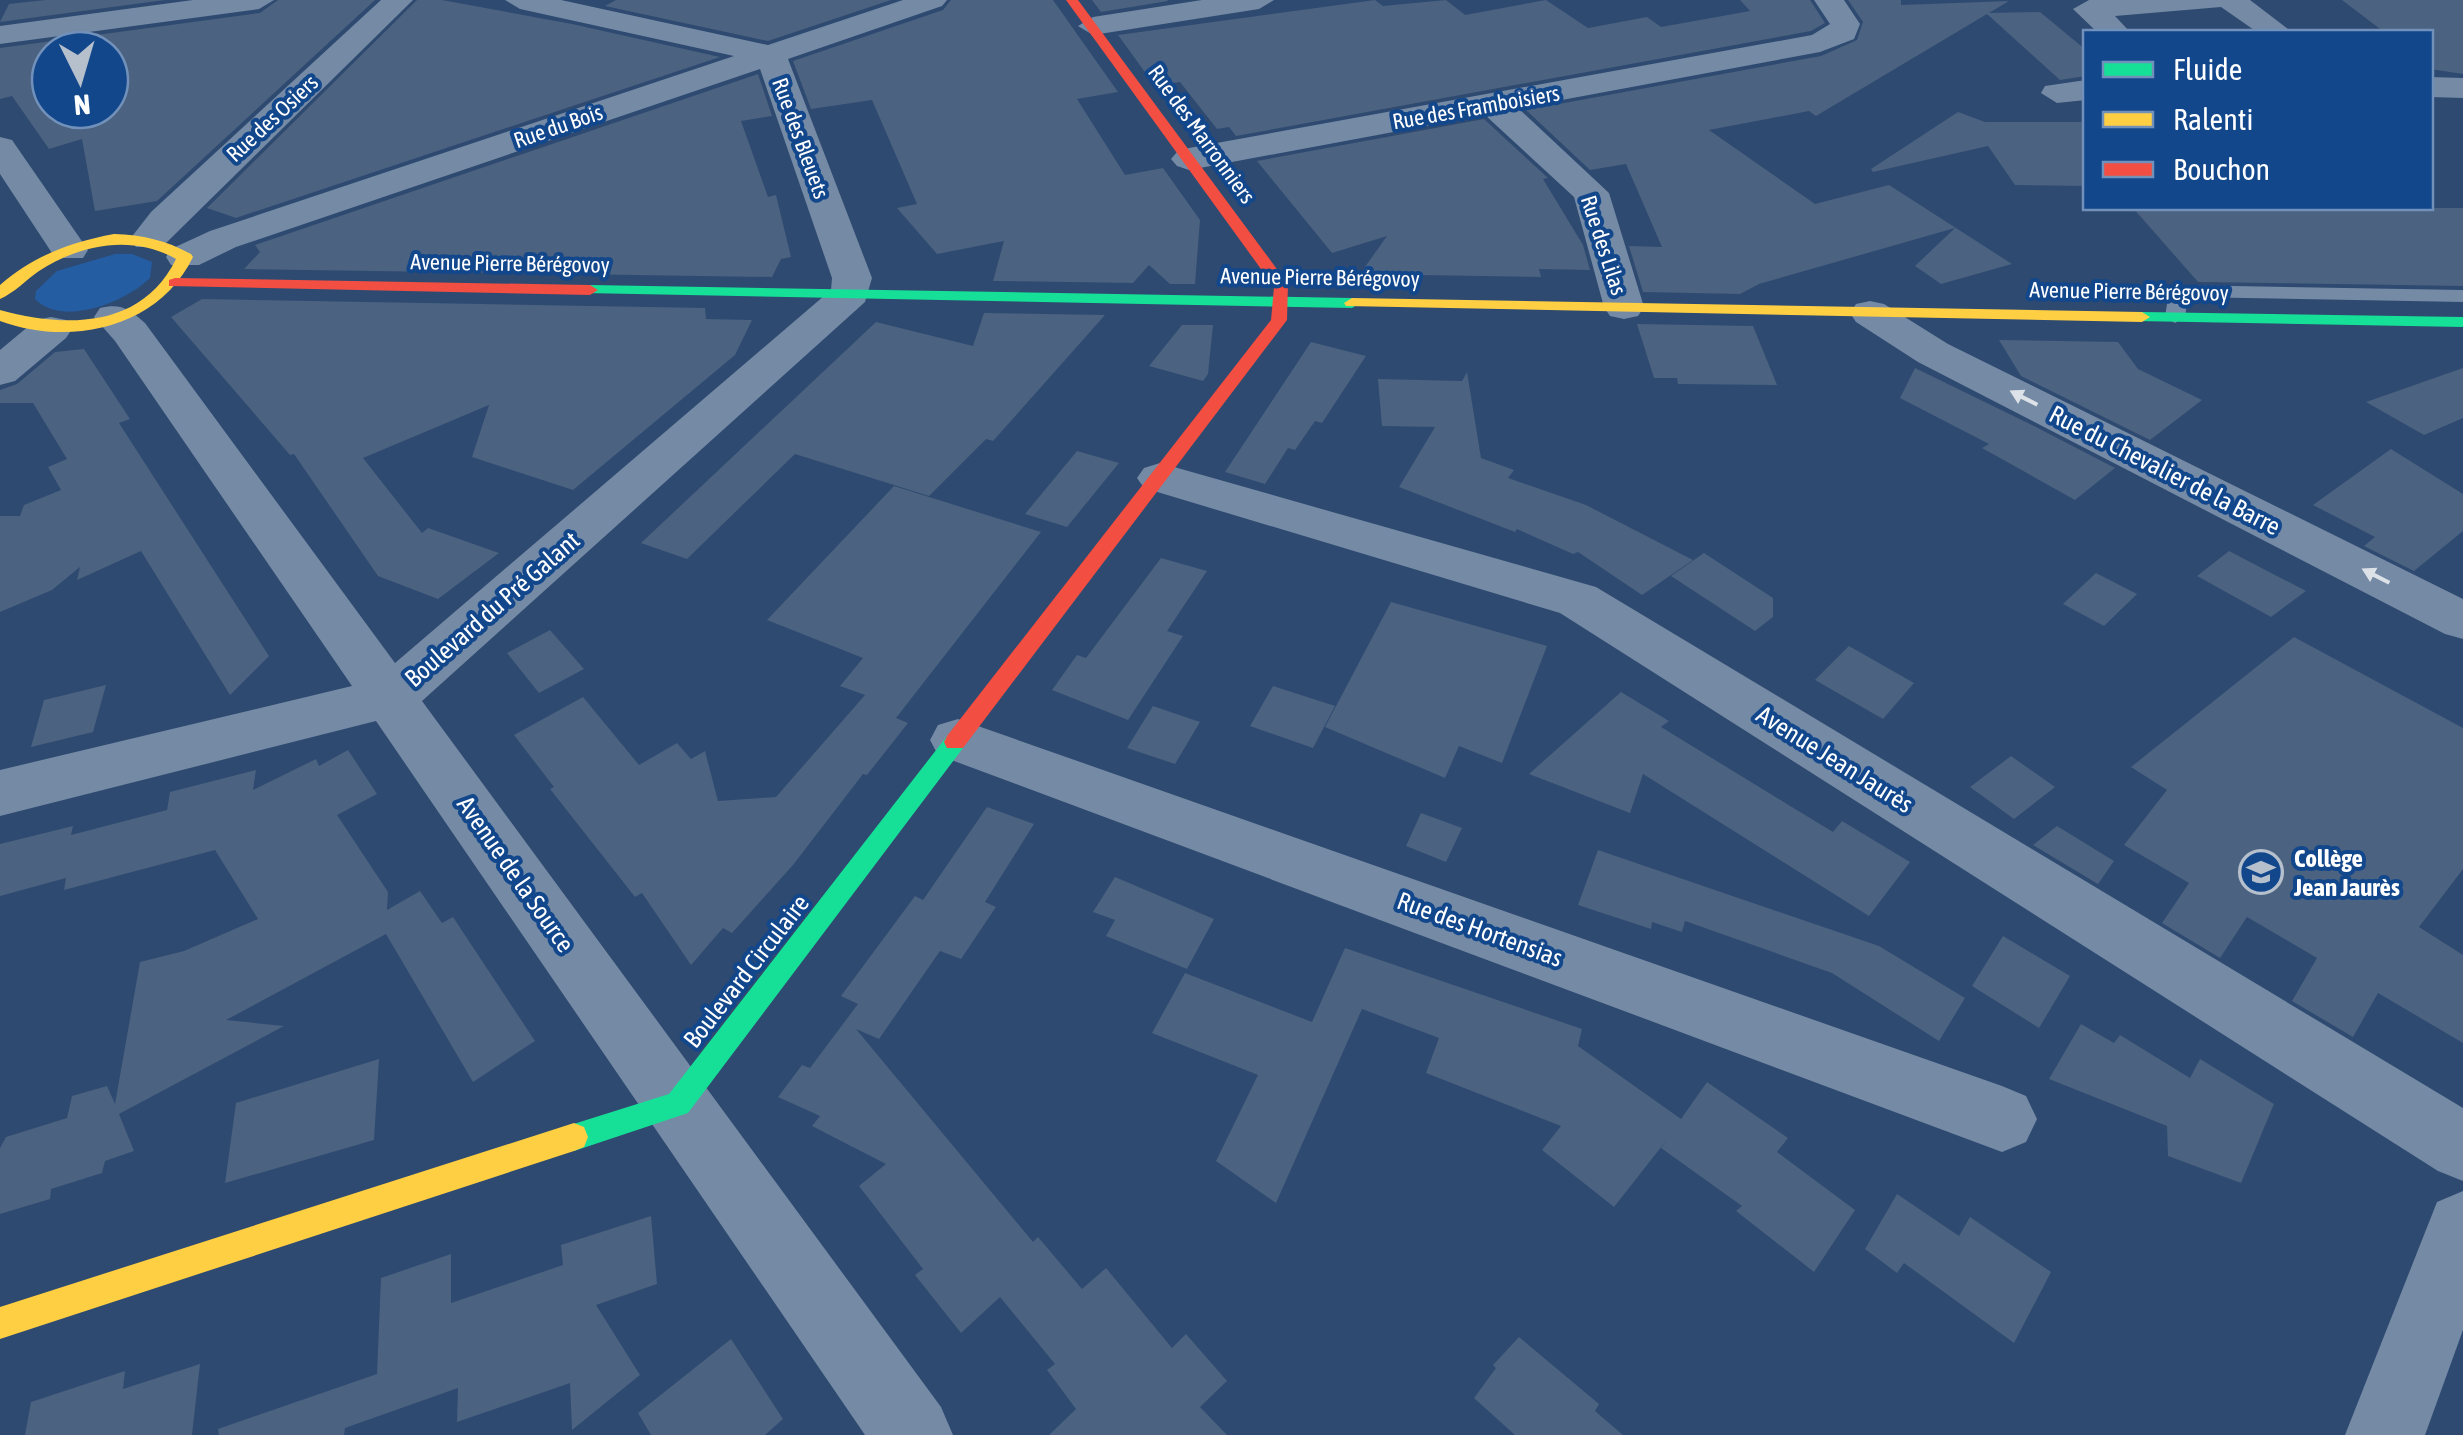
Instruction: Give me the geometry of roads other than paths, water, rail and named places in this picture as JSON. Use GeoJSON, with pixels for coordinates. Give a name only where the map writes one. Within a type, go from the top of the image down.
{"type":"FeatureCollection","features":[{"type":"Feature","properties":{"kind":"street"},"geometry":{"type":"LineString","coordinates":[[0,34],[259,0]]}},
{"type":"Feature","properties":{"kind":"street","name":"Rue des Osiers"},"geometry":{"type":"LineString","coordinates":[[149,239],[164,220],[398,0]]}},
{"type":"Feature","properties":{"kind":"street","name":"Rue des Bleuets"},"geometry":{"type":"LineString","coordinates":[[520,0],[770,55],[852,278],[851,294]]}},
{"type":"Feature","properties":{"kind":"street","name":"Rue du Bois"},"geometry":{"type":"LineString","coordinates":[[180,270],[223,239],[932,0]]}},
{"type":"Feature","properties":{"kind":"street","name":"Rue des Marronniers"},"geometry":{"type":"LineString","coordinates":[[1072,0],[1282,286],[1284,302]]}},
{"type":"Feature","properties":{"kind":"street"},"geometry":{"type":"LineString","coordinates":[[1093,26],[1260,0]]}},
{"type":"Feature","properties":{"kind":"street","name":"Rue des Framboisiers"},"geometry":{"type":"LineString","coordinates":[[1190,159],[1820,43],[1842,32],[1843,16],[1830,0]]}},
{"type":"Feature","properties":{"kind":"street"},"geometry":{"type":"LineString","coordinates":[[2112,30],[2088,9],[2216,0]]}},
{"type":"Feature","properties":{"kind":"street"},"geometry":{"type":"LineString","coordinates":[[2230,0],[2274,30]]}},
{"type":"Feature","properties":{"kind":"street"},"geometry":{"type":"LineString","coordinates":[[2433,87],[2463,88]]}},
{"type":"Feature","properties":{"kind":"street","name":"Rue des Lilas"},"geometry":{"type":"LineString","coordinates":[[1493,104],[1591,193],[1624,307]]}},
{"type":"Feature","properties":{"kind":"street"},"geometry":{"type":"LineString","coordinates":[[0,148],[70,250]]}},
{"type":"Feature","properties":{"kind":"street"},"geometry":{"type":"LineString","coordinates":[[0,372],[51,329],[114,316],[180,270],[167,242],[149,239],[98,243],[70,250],[21,273],[2,304],[51,329]]}},
{"type":"Feature","properties":{"kind":"street","name":"Avenue Pierre Bérégovoy"},"geometry":{"type":"LineString","coordinates":[[180,270],[851,294],[2463,322]]}},
{"type":"Feature","properties":{"kind":"street","name":"Boulevard du Pré Galant"},"geometry":{"type":"LineString","coordinates":[[0,793],[391,697],[851,294]]}},
{"type":"Feature","properties":{"kind":"street","name":"Boulevard Circulaire"},"geometry":{"type":"LineString","coordinates":[[678,1104],[1280,320],[1284,302]]}},
{"type":"Feature","properties":{"kind":"street","name":"Rue du Chevalier de la Barre"},"geometry":{"type":"LineString","coordinates":[[1870,313],[1933,352],[2463,621]]}},
{"type":"Feature","properties":{"kind":"street","name":"Avenue de la Source"},"geometry":{"type":"LineString","coordinates":[[114,316],[130,332],[391,697],[913,1435]]}},
{"type":"Feature","properties":{"kind":"street","name":"Avenue Jean Jaurès"},"geometry":{"type":"LineString","coordinates":[[1160,478],[1578,600],[2463,1146]]}},
{"type":"Feature","properties":{"kind":"street","name":"Rue des Hortensias"},"geometry":{"type":"LineString","coordinates":[[958,740],[2002,1119]]}},
{"type":"Feature","properties":{"kind":"street"},"geometry":{"type":"LineString","coordinates":[[0,1323],[678,1104]]}},
{"type":"Feature","properties":{"kind":"street"},"geometry":{"type":"LineString","coordinates":[[2386,1435],[2463,1228]]}},
{"type":"Feature","properties":{"kind":"lane"},"geometry":{"type":"LineString","coordinates":[[2176,317],[2180,291],[2463,296]]}},
{"type":"Feature","properties":{"kind":"place","name":"Collège Jean Jaurès"},"geometry":{"type":"Point","coordinates":[2261,872]}}]}
